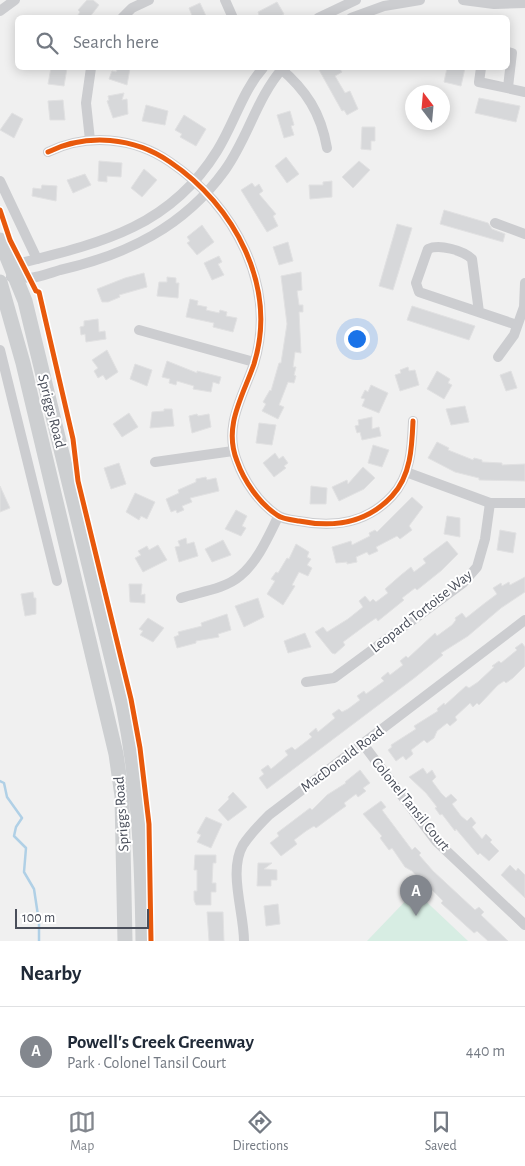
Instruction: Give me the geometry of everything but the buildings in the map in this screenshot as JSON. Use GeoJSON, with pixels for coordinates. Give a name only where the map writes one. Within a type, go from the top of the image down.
{"type":"FeatureCollection","features":[{"type":"Feature","properties":{"kind":"main road","name":"Spriggs Road"},"geometry":{"type":"LineString","coordinates":[[0,240],[15,276],[32,328],[132,749],[141,824],[143,941]]}},
{"type":"Feature","properties":{"kind":"main road","name":"Spriggs Road"},"geometry":{"type":"LineString","coordinates":[[0,282],[8,303],[116,754],[122,805],[125,941]]}},
{"type":"Feature","properties":{"kind":"street"},"geometry":{"type":"LineString","coordinates":[[0,11],[15,0]]}},
{"type":"Feature","properties":{"kind":"street"},"geometry":{"type":"LineString","coordinates":[[125,15],[132,8],[149,0]]}},
{"type":"Feature","properties":{"kind":"street"},"geometry":{"type":"LineString","coordinates":[[224,0],[232,15]]}},
{"type":"Feature","properties":{"kind":"street"},"geometry":{"type":"LineString","coordinates":[[324,15],[356,0]]}},
{"type":"Feature","properties":{"kind":"street"},"geometry":{"type":"LineString","coordinates":[[360,15],[384,6],[420,0]]}},
{"type":"Feature","properties":{"kind":"street"},"geometry":{"type":"LineString","coordinates":[[463,0],[494,4],[525,2]]}},
{"type":"Feature","properties":{"kind":"street"},"geometry":{"type":"LineString","coordinates":[[508,87],[512,53],[510,52]]}},
{"type":"Feature","properties":{"kind":"street"},"geometry":{"type":"LineString","coordinates":[[90,140],[86,104],[91,70]]}},
{"type":"Feature","properties":{"kind":"street"},"geometry":{"type":"LineString","coordinates":[[15,276],[21,263],[98,243],[124,233],[162,210],[194,180],[216,152],[244,98],[262,70]]}},
{"type":"Feature","properties":{"kind":"street"},"geometry":{"type":"LineString","coordinates":[[0,282],[15,276],[29,278],[74,267],[130,248],[172,223],[206,192],[237,152],[265,93],[281,70]]}},
{"type":"Feature","properties":{"kind":"street"},"geometry":{"type":"LineString","coordinates":[[284,70],[302,89],[315,108],[325,133],[327,148]]}},
{"type":"Feature","properties":{"kind":"street"},"geometry":{"type":"LineString","coordinates":[[481,70],[479,82],[525,92]]}},
{"type":"Feature","properties":{"kind":"street"},"geometry":{"type":"LineString","coordinates":[[48,152],[64,144],[90,140],[126,142],[144,148],[164,158],[194,180],[229,219],[253,267],[262,326],[254,362],[236,409],[231,429],[233,451],[236,461],[253,491],[278,517],[313,524],[341,524],[369,516],[393,495],[406,472],[412,448],[413,421]]}},
{"type":"Feature","properties":{"kind":"street"},"geometry":{"type":"LineString","coordinates":[[0,181],[37,259]]}},
{"type":"Feature","properties":{"kind":"street"},"geometry":{"type":"LineString","coordinates":[[495,224],[525,234]]}},
{"type":"Feature","properties":{"kind":"street"},"geometry":{"type":"LineString","coordinates":[[479,312],[472,259],[468,255],[456,251],[437,247],[428,249],[416,283],[419,292],[517,325]]}},
{"type":"Feature","properties":{"kind":"street"},"geometry":{"type":"LineString","coordinates":[[498,357],[510,341],[524,307],[525,283]]}},
{"type":"Feature","properties":{"kind":"street"},"geometry":{"type":"LineString","coordinates":[[139,330],[254,362]]}},
{"type":"Feature","properties":{"kind":"street"},"geometry":{"type":"LineString","coordinates":[[0,350],[57,582]]}},
{"type":"Feature","properties":{"kind":"street"},"geometry":{"type":"LineString","coordinates":[[155,462],[233,451]]}},
{"type":"Feature","properties":{"kind":"street"},"geometry":{"type":"LineString","coordinates":[[406,472],[490,503],[525,503]]}},
{"type":"Feature","properties":{"kind":"street","name":"Leopard Tortoise Way"},"geometry":{"type":"LineString","coordinates":[[306,682],[334,678],[463,583],[477,567],[490,503]]}},
{"type":"Feature","properties":{"kind":"street"},"geometry":{"type":"LineString","coordinates":[[181,598],[226,584],[239,577],[252,564],[278,517]]}},
{"type":"Feature","properties":{"kind":"street"},"geometry":{"type":"LineString","coordinates":[[53,566],[71,562]]}},
{"type":"Feature","properties":{"kind":"street","name":"MacDonald Road"},"geometry":{"type":"LineString","coordinates":[[244,941],[244,921],[237,888],[238,865],[242,846],[268,814],[525,620]]}},
{"type":"Feature","properties":{"kind":"street","name":"Colonel Tansil Court"},"geometry":{"type":"LineString","coordinates":[[363,744],[436,841],[525,925]]}},
{"type":"Feature","properties":{"kind":"green space"},"geometry":{"type":"Polygon","coordinates":[[[415,891],[468,941],[367,941],[415,891]]]}},
{"type":"Feature","properties":{"kind":"waterway"},"geometry":{"type":"LineString","coordinates":[[0,781],[4,783],[7,797],[22,818],[16,827],[14,836],[26,848],[24,872],[34,889],[39,922],[39,941]]}},
{"type":"Feature","properties":{"kind":"cycle path"},"geometry":{"type":"LineString","coordinates":[[48,152],[78,142],[94,140],[110,140],[141,147],[170,162],[193,180],[214,201],[231,224],[245,250],[255,277],[260,306],[260,335],[254,364],[233,423],[233,448],[240,469],[248,484],[270,510],[287,519],[325,524],[361,518],[372,512],[392,496],[403,479],[411,450],[413,421]]}},
{"type":"Feature","properties":{"kind":"cycle path"},"geometry":{"type":"LineString","coordinates":[[0,210],[10,240],[36,291],[39,292],[73,439],[78,481],[131,699],[140,748],[149,824],[151,941]]}},
{"type":"Feature","properties":{"kind":"place","name":"Powell's Creek Greenway"},"geometry":{"type":"Point","coordinates":[416,916]}}]}
